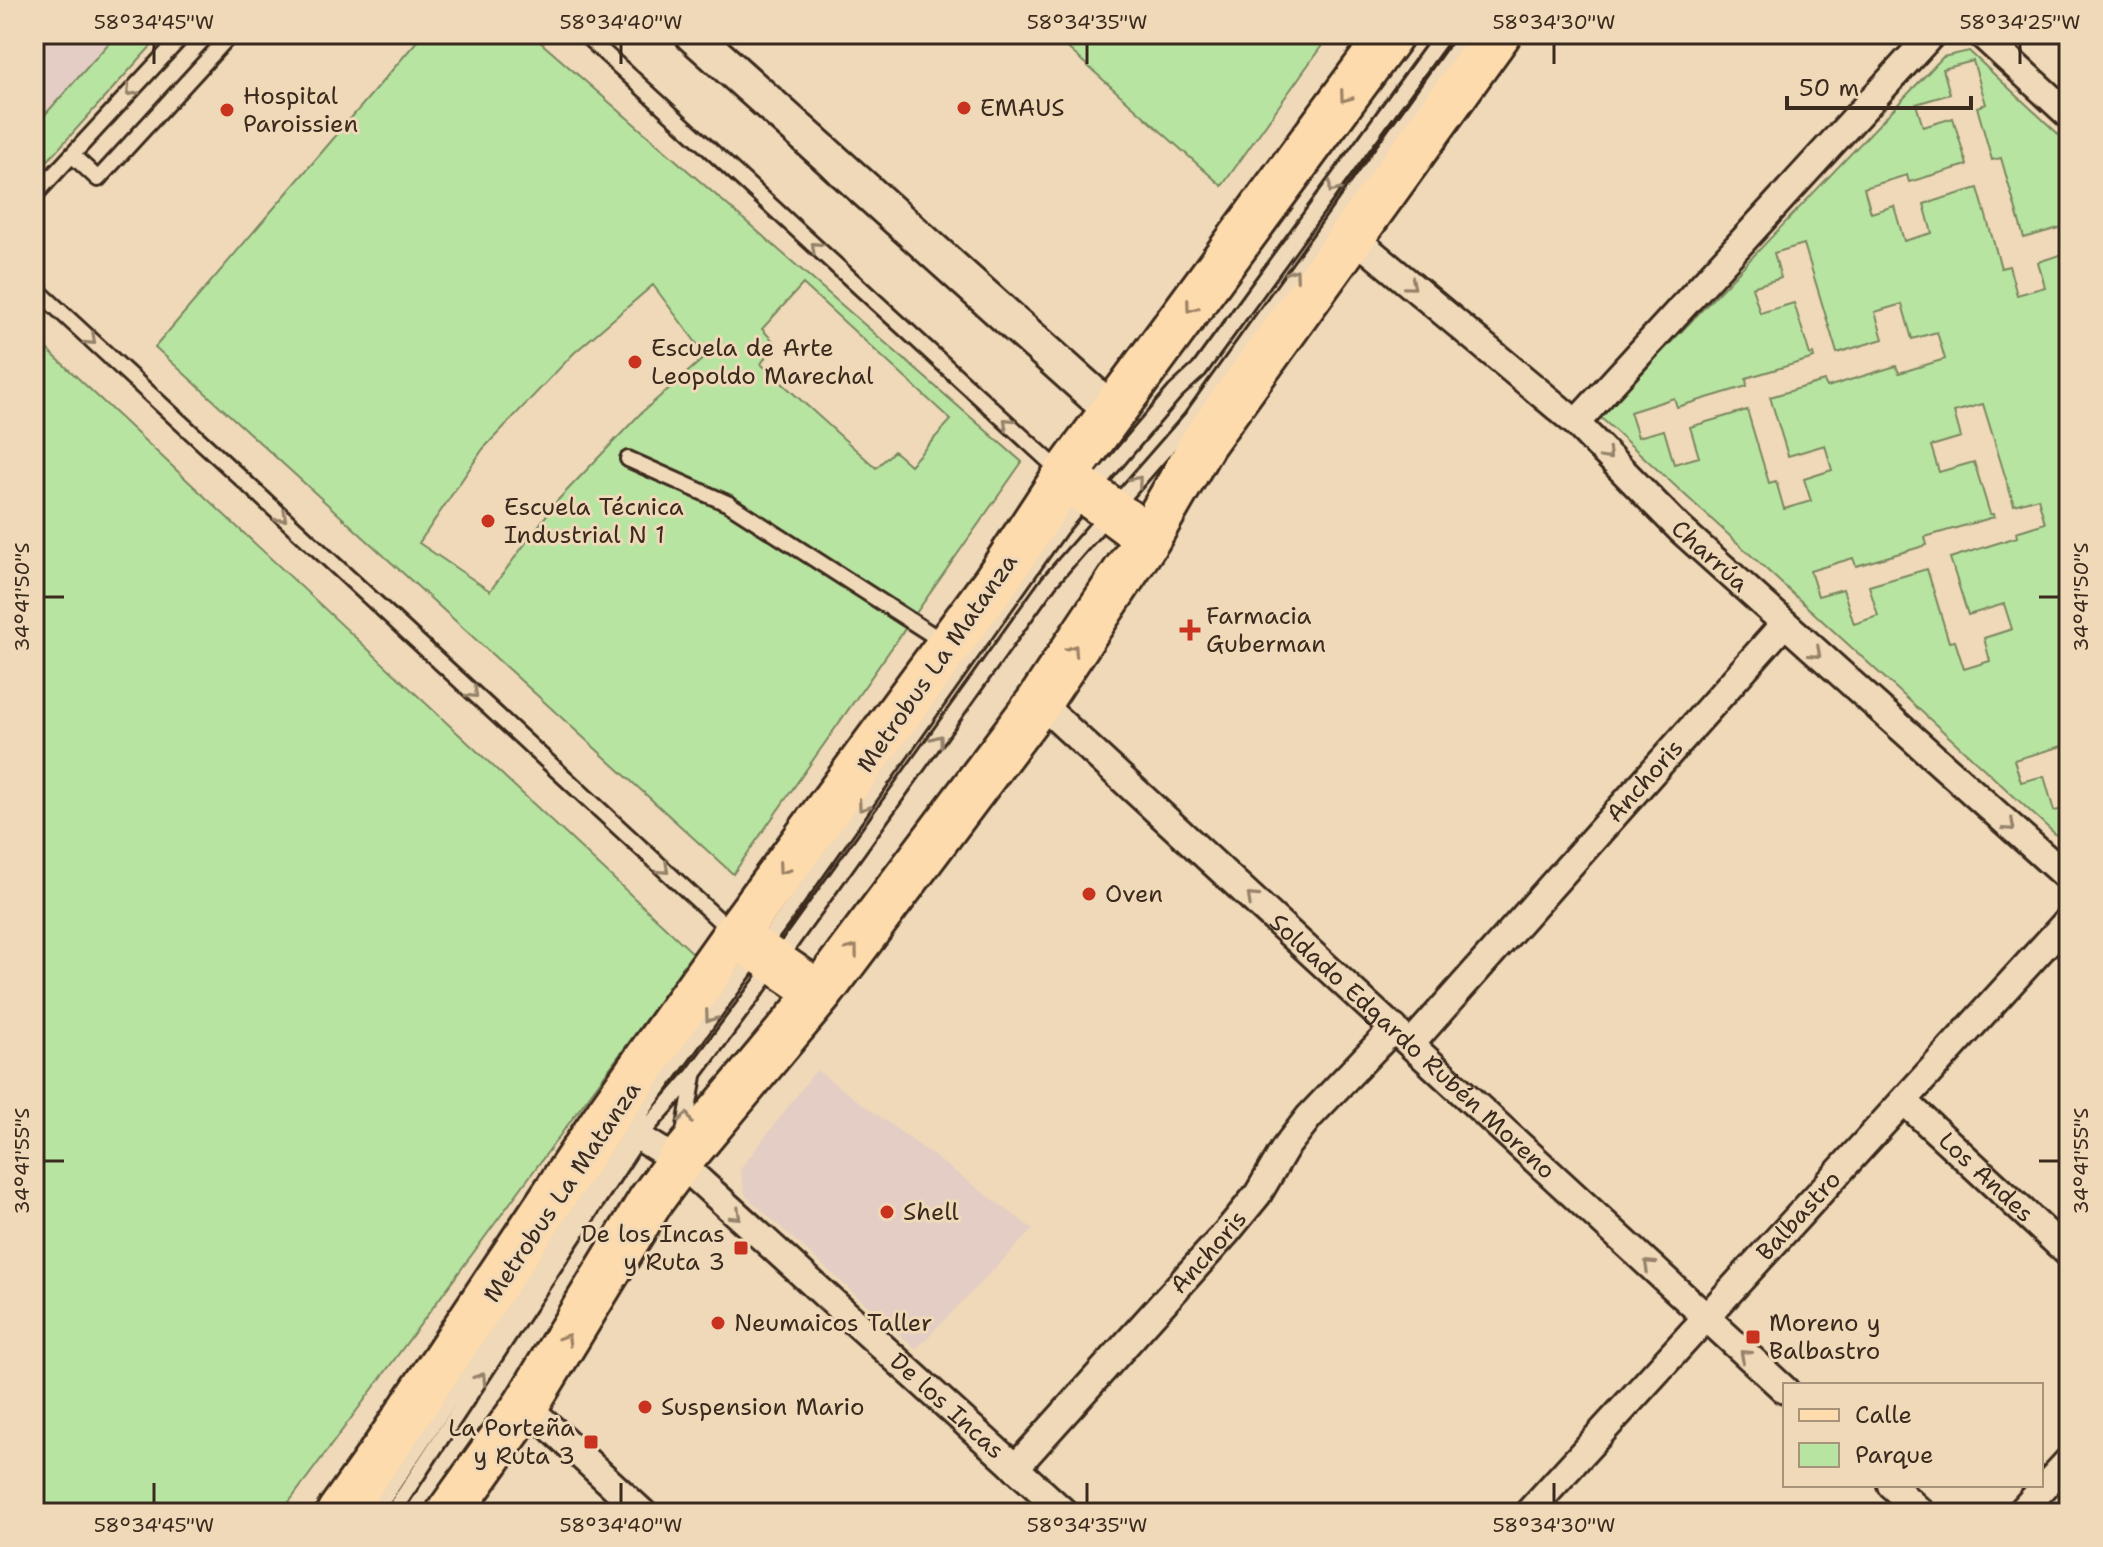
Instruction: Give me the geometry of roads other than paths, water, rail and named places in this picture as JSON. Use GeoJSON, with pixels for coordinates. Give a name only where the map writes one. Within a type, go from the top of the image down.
{"type":"FeatureCollection","features":[{"type":"Feature","properties":{"kind":"highway"},"geometry":{"type":"LineString","coordinates":[[339,1513],[756,949],[948,645],[996,581],[1089,494],[1113,412],[1391,34]]}},
{"type":"Feature","properties":{"kind":"highway"},"geometry":{"type":"LineString","coordinates":[[449,1513],[526,1405],[651,1200],[820,993],[1039,702],[1148,538],[1203,443],[1498,34]]}},
{"type":"Feature","properties":{"kind":"highway"},"geometry":{"type":"LineString","coordinates":[[1089,494],[1148,538]]}},
{"type":"Feature","properties":{"kind":"main road"},"geometry":{"type":"LineString","coordinates":[[756,949],[820,993]]}},
{"type":"Feature","properties":{"kind":"street"},"geometry":{"type":"LineString","coordinates":[[692,34],[1113,412]]}},
{"type":"Feature","properties":{"kind":"street"},"geometry":{"type":"LineString","coordinates":[[1576,423],[1932,34]]}},
{"type":"Feature","properties":{"kind":"street"},"geometry":{"type":"LineString","coordinates":[[1981,34],[2069,115]]}},
{"type":"Feature","properties":{"kind":"street","name":"Charrúa"},"geometry":{"type":"LineString","coordinates":[[1351,235],[1576,423],[1680,529],[2069,879]]}},
{"type":"Feature","properties":{"kind":"street","name":"Anchoris"},"geometry":{"type":"LineString","coordinates":[[1015,1468],[1226,1233],[1258,1194],[1285,1148],[1309,1117],[1403,1036],[1784,624]]}},
{"type":"Feature","properties":{"kind":"street","name":"Soldado Edgardo Rubén Moreno"},"geometry":{"type":"LineString","coordinates":[[1039,702],[1783,1388]]}},
{"type":"Feature","properties":{"kind":"street","name":"Balbastro"},"geometry":{"type":"LineString","coordinates":[[1528,1513],[2069,919]]}},
{"type":"Feature","properties":{"kind":"street","name":"Los Andes"},"geometry":{"type":"LineString","coordinates":[[1904,1101],[2069,1254]]}},
{"type":"Feature","properties":{"kind":"street","name":"De los Incas"},"geometry":{"type":"LineString","coordinates":[[626,1126],[679,1162],[1065,1513]]}},
{"type":"Feature","properties":{"kind":"street"},"geometry":{"type":"LineString","coordinates":[[526,1405],[643,1513]]}},
{"type":"Feature","properties":{"kind":"street"},"geometry":{"type":"LineString","coordinates":[[2020,1513],[2069,1460]]}},
{"type":"Feature","properties":{"kind":"street"},"geometry":{"type":"LineString","coordinates":[[1893,1487],[1922,1513]]}},
{"type":"Feature","properties":{"kind":"lane"},"geometry":{"type":"LineString","coordinates":[[34,196],[184,34]]}},
{"type":"Feature","properties":{"kind":"lane"},"geometry":{"type":"LineString","coordinates":[[72,155],[98,179],[231,34]]}},
{"type":"Feature","properties":{"kind":"lane"},"geometry":{"type":"LineString","coordinates":[[584,34],[1089,494]]}},
{"type":"Feature","properties":{"kind":"lane","name":"Metrobus La Matanza"},"geometry":{"type":"LineString","coordinates":[[679,1162],[694,1074],[756,949],[1060,528],[1175,392],[1199,370],[1444,34]]}},
{"type":"Feature","properties":{"kind":"lane","name":"Metrobus La Matanza"},"geometry":{"type":"LineString","coordinates":[[756,949],[1049,582],[1089,494],[1191,419],[1467,34]]}},
{"type":"Feature","properties":{"kind":"lane"},"geometry":{"type":"LineString","coordinates":[[34,287],[756,949]]}},
{"type":"Feature","properties":{"kind":"lane"},"geometry":{"type":"LineString","coordinates":[[628,459],[729,504],[948,645]]}},
{"type":"Feature","properties":{"kind":"lane","name":"Metrobus La Matanza"},"geometry":{"type":"LineString","coordinates":[[374,1513],[626,1126],[694,1074]]}},
{"type":"Feature","properties":{"kind":"lane","name":"Metrobus La Matanza"},"geometry":{"type":"LineString","coordinates":[[392,1513],[626,1126]]}},
{"type":"Feature","properties":{"kind":"lane","name":"Metrobus La Matanza"},"geometry":{"type":"LineString","coordinates":[[359,1513],[490,1336]]}},
{"type":"Feature","properties":{"kind":"lane","name":"Metrobus La Matanza"},"geometry":{"type":"LineString","coordinates":[[386,1447],[472,1360]]}},
{"type":"Feature","properties":{"kind":"place","name":"EMAUS"},"geometry":{"type":"Point","coordinates":[964,108]}},
{"type":"Feature","properties":{"kind":"place","name":"Hospital Paroissien"},"geometry":{"type":"Point","coordinates":[227,110]}},
{"type":"Feature","properties":{"kind":"place","name":"Escuela de Arte Leopoldo Marechal"},"geometry":{"type":"Point","coordinates":[635,362]}},
{"type":"Feature","properties":{"kind":"place","name":"Escuela Técnica Industrial N 1"},"geometry":{"type":"Point","coordinates":[488,521]}},
{"type":"Feature","properties":{"kind":"place","name":"Farmacia Guberman"},"geometry":{"type":"Point","coordinates":[1190,630]}},
{"type":"Feature","properties":{"kind":"place","name":"Oven"},"geometry":{"type":"Point","coordinates":[1089,894]}},
{"type":"Feature","properties":{"kind":"place","name":"Shell"},"geometry":{"type":"Point","coordinates":[887,1212]}},
{"type":"Feature","properties":{"kind":"place","name":"De los Incas y Ruta 3"},"geometry":{"type":"Point","coordinates":[741,1248]}},
{"type":"Feature","properties":{"kind":"place","name":"Neumaicos Taller"},"geometry":{"type":"Point","coordinates":[718,1323]}},
{"type":"Feature","properties":{"kind":"place","name":"Moreno y Balbastro"},"geometry":{"type":"Point","coordinates":[1753,1337]}},
{"type":"Feature","properties":{"kind":"place","name":"Suspension Mario"},"geometry":{"type":"Point","coordinates":[645,1407]}},
{"type":"Feature","properties":{"kind":"place","name":"La Porteña y Ruta 3"},"geometry":{"type":"Point","coordinates":[591,1442]}}]}
